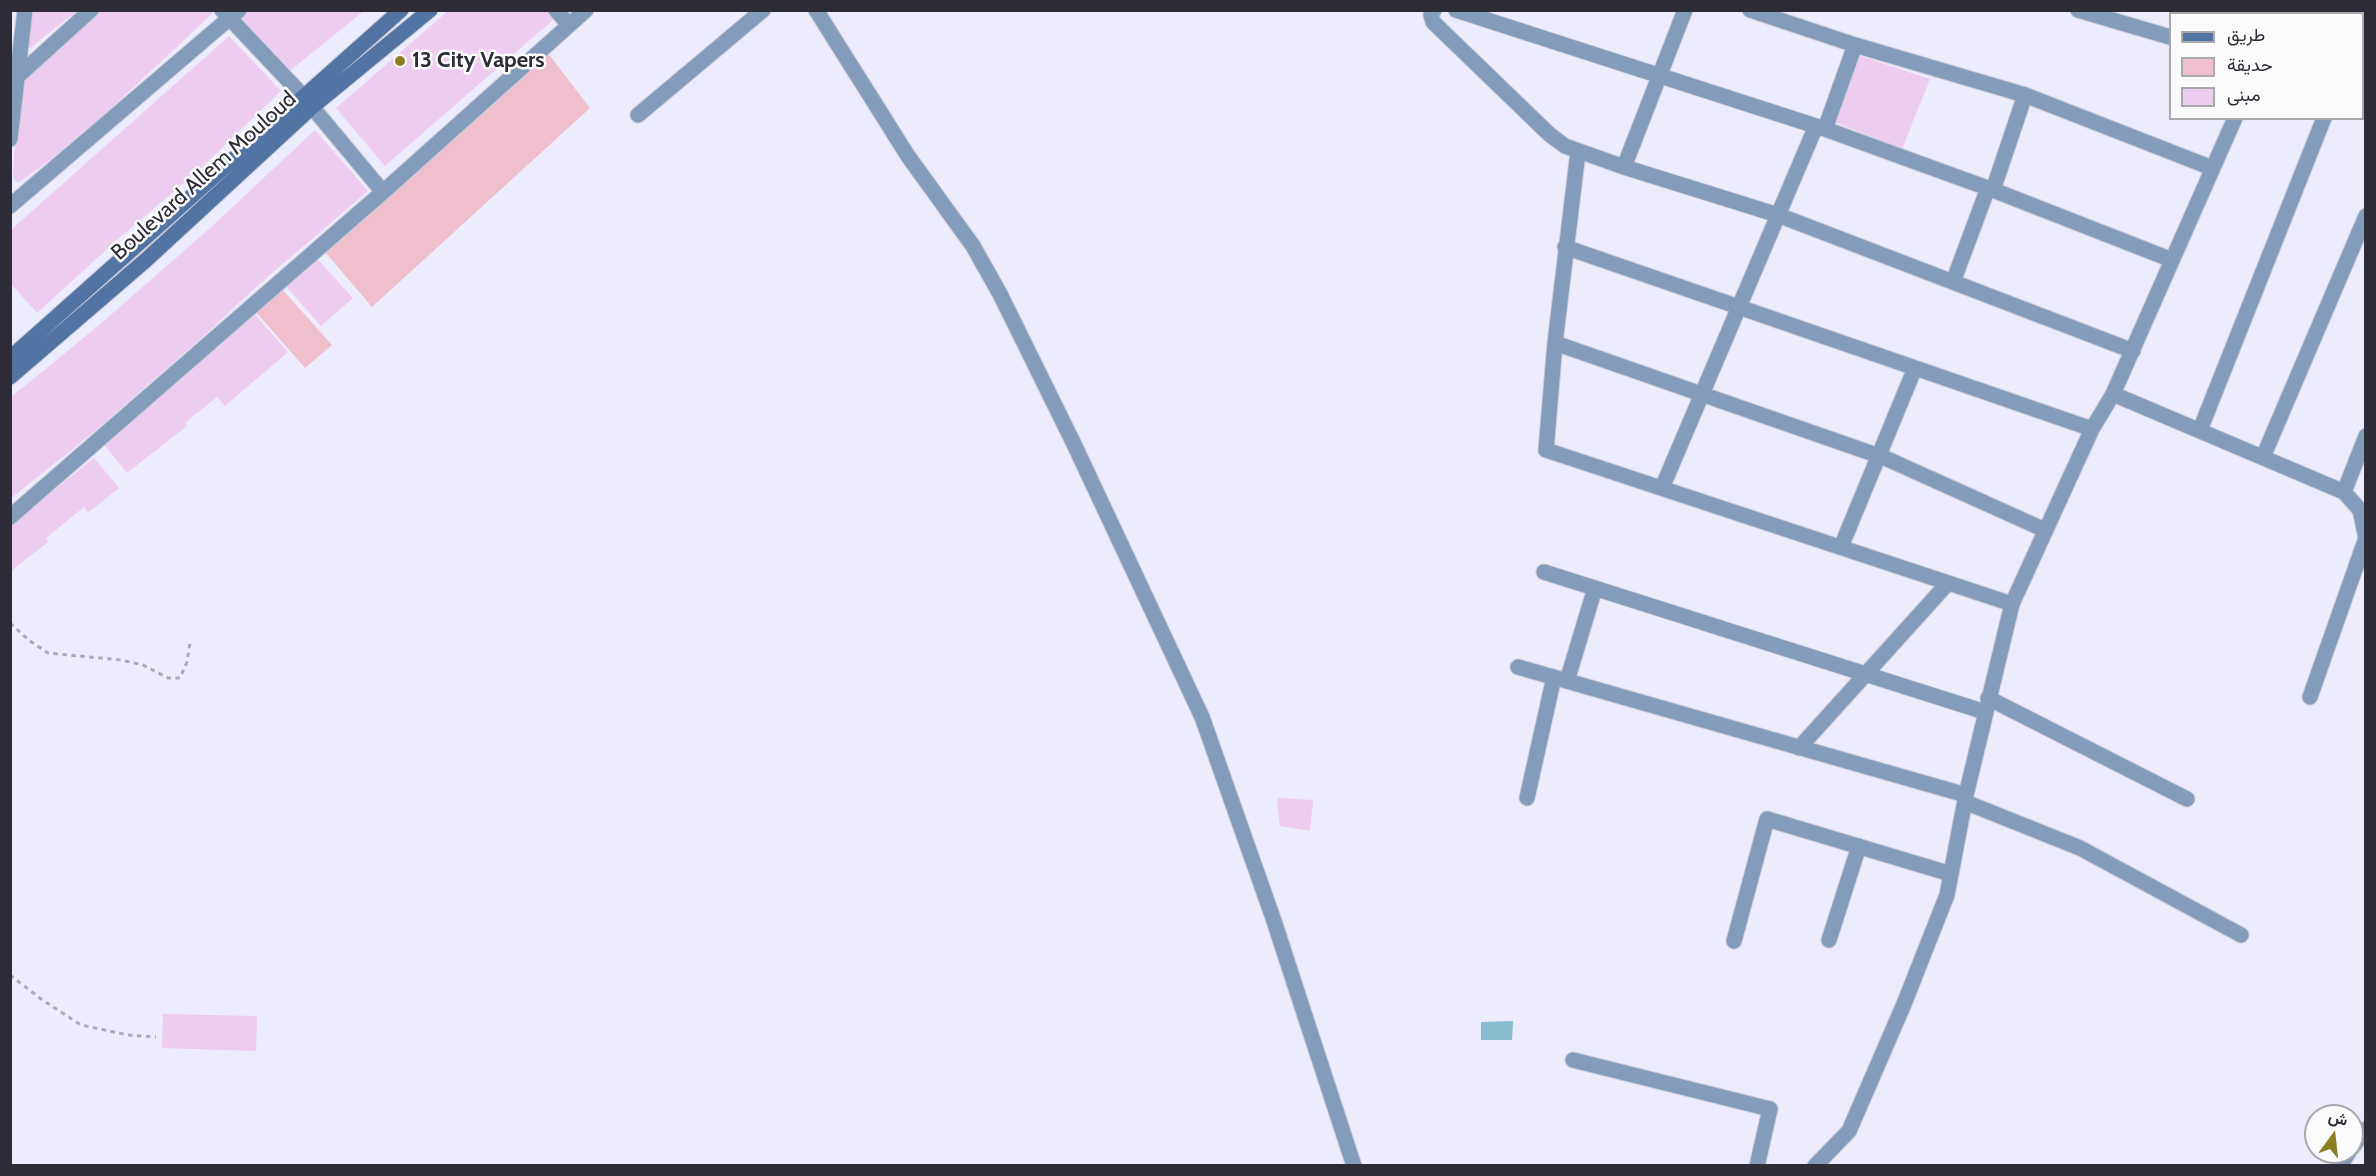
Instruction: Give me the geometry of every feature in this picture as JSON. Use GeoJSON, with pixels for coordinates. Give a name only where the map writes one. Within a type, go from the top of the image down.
{"type":"FeatureCollection","features":[{"type":"Feature","properties":{"kind":"main road","name":"Boulevard Allem Mouloud"},"geometry":{"type":"LineString","coordinates":[[10,377],[146,260],[401,10]]}},
{"type":"Feature","properties":{"kind":"main road","name":"Boulevard Allem Mouloud"},"geometry":{"type":"LineString","coordinates":[[10,358],[308,102],[430,10]]}},
{"type":"Feature","properties":{"kind":"street"},"geometry":{"type":"LineString","coordinates":[[10,139],[25,10]]}},
{"type":"Feature","properties":{"kind":"street"},"geometry":{"type":"LineString","coordinates":[[18,76],[91,10]]}},
{"type":"Feature","properties":{"kind":"street"},"geometry":{"type":"LineString","coordinates":[[556,10],[569,25]]}},
{"type":"Feature","properties":{"kind":"street"},"geometry":{"type":"LineString","coordinates":[[10,517],[383,192],[586,10]]}},
{"type":"Feature","properties":{"kind":"street"},"geometry":{"type":"LineString","coordinates":[[638,115],[763,10]]}},
{"type":"Feature","properties":{"kind":"street"},"geometry":{"type":"LineString","coordinates":[[816,10],[908,156],[973,246],[1000,294],[1073,442],[1202,717],[1273,918],[1354,1166]]}},
{"type":"Feature","properties":{"kind":"street"},"geometry":{"type":"LineString","coordinates":[[1434,10],[1431,15],[1433,22],[1549,134],[1578,152],[1778,215],[2133,351]]}},
{"type":"Feature","properties":{"kind":"street"},"geometry":{"type":"LineString","coordinates":[[1456,10],[1660,74],[1821,128],[1991,189],[2172,260]]}},
{"type":"Feature","properties":{"kind":"street"},"geometry":{"type":"LineString","coordinates":[[1624,167],[1685,10]]}},
{"type":"Feature","properties":{"kind":"street"},"geometry":{"type":"LineString","coordinates":[[1750,10],[1855,45],[2025,95],[2212,168]]}},
{"type":"Feature","properties":{"kind":"street"},"geometry":{"type":"LineString","coordinates":[[2078,10],[2137,18],[2169,36]]}},
{"type":"Feature","properties":{"kind":"street"},"geometry":{"type":"LineString","coordinates":[[10,206],[230,13],[383,192]]}},
{"type":"Feature","properties":{"kind":"street"},"geometry":{"type":"LineString","coordinates":[[1662,488],[1778,215],[1821,128],[1855,45]]}},
{"type":"Feature","properties":{"kind":"street"},"geometry":{"type":"LineString","coordinates":[[1953,282],[1991,189],[2025,95]]}},
{"type":"Feature","properties":{"kind":"street"},"geometry":{"type":"LineString","coordinates":[[1815,1166],[1850,1131],[1947,895],[1965,799],[2012,604],[2092,429],[2113,394],[2133,351],[2234,120]]}},
{"type":"Feature","properties":{"kind":"street"},"geometry":{"type":"LineString","coordinates":[[2200,430],[2323,120]]}},
{"type":"Feature","properties":{"kind":"street"},"geometry":{"type":"LineString","coordinates":[[1578,152],[1565,247],[1546,450],[2012,604]]}},
{"type":"Feature","properties":{"kind":"street"},"geometry":{"type":"LineString","coordinates":[[2263,457],[2366,216]]}},
{"type":"Feature","properties":{"kind":"street"},"geometry":{"type":"LineString","coordinates":[[1565,247],[2092,429]]}},
{"type":"Feature","properties":{"kind":"street"},"geometry":{"type":"LineString","coordinates":[[1555,343],[1879,456],[2045,530]]}},
{"type":"Feature","properties":{"kind":"street"},"geometry":{"type":"LineString","coordinates":[[1841,547],[1915,368]]}},
{"type":"Feature","properties":{"kind":"street"},"geometry":{"type":"LineString","coordinates":[[2113,394],[2344,492],[2360,510],[2366,538],[2310,697]]}},
{"type":"Feature","properties":{"kind":"street"},"geometry":{"type":"LineString","coordinates":[[2344,492],[2366,436]]}},
{"type":"Feature","properties":{"kind":"street"},"geometry":{"type":"LineString","coordinates":[[1544,572],[1867,674],[1987,705],[2187,799]]}},
{"type":"Feature","properties":{"kind":"street"},"geometry":{"type":"LineString","coordinates":[[1799,748],[1948,583]]}},
{"type":"Feature","properties":{"kind":"street"},"geometry":{"type":"LineString","coordinates":[[1527,798],[1561,679],[1594,588]]}},
{"type":"Feature","properties":{"kind":"street"},"geometry":{"type":"LineString","coordinates":[[1518,667],[1799,748],[1965,799],[2080,848],[2241,935]]}},
{"type":"Feature","properties":{"kind":"street"},"geometry":{"type":"LineString","coordinates":[[1734,941],[1767,819],[1951,874]]}},
{"type":"Feature","properties":{"kind":"street"},"geometry":{"type":"LineString","coordinates":[[1829,939],[1859,846]]}},
{"type":"Feature","properties":{"kind":"street"},"geometry":{"type":"LineString","coordinates":[[1573,1060],[1770,1109],[1757,1166]]}},
{"type":"Feature","properties":{"kind":"path"},"geometry":{"type":"LineString","coordinates":[[10,623],[48,654],[121,660],[143,665],[168,678],[180,678],[187,662],[190,643]]}},
{"type":"Feature","properties":{"kind":"path"},"geometry":{"type":"LineString","coordinates":[[10,975],[81,1025],[128,1035],[156,1037]]}},
{"type":"Feature","properties":{"kind":"green space"},"geometry":{"type":"Polygon","coordinates":[[[547,52],[590,108],[372,307],[321,247],[547,52]]]}},
{"type":"Feature","properties":{"kind":"green space"},"geometry":{"type":"Polygon","coordinates":[[[281,288],[332,345],[305,368],[255,311],[281,288]]]}},
{"type":"Feature","properties":{"kind":"water"},"geometry":{"type":"Polygon","coordinates":[[[1513,1021],[1512,1040],[1481,1040],[1481,1022],[1513,1021]]]}},
{"type":"Feature","properties":{"kind":"building"},"geometry":{"type":"Polygon","coordinates":[[[29,10],[78,10],[30,48],[28,47],[29,10]]]}},
{"type":"Feature","properties":{"kind":"building"},"geometry":{"type":"Polygon","coordinates":[[[102,10],[214,12],[106,113],[50,160],[18,183],[13,178],[16,121],[19,100],[27,76],[102,10]]]}},
{"type":"Feature","properties":{"kind":"building"},"geometry":{"type":"Polygon","coordinates":[[[250,10],[365,10],[286,74],[241,18],[250,10]]]}},
{"type":"Feature","properties":{"kind":"building"},"geometry":{"type":"Polygon","coordinates":[[[449,10],[546,10],[554,19],[385,166],[336,108],[449,10]]]}},
{"type":"Feature","properties":{"kind":"building"},"geometry":{"type":"Polygon","coordinates":[[[229,36],[281,91],[200,169],[37,313],[10,283],[12,229],[229,36]]]}},
{"type":"Feature","properties":{"kind":"building"},"geometry":{"type":"Polygon","coordinates":[[[1854,54],[1930,79],[1902,149],[1832,121],[1854,54]]]}},
{"type":"Feature","properties":{"kind":"building"},"geometry":{"type":"Polygon","coordinates":[[[315,130],[368,191],[257,286],[95,431],[10,499],[10,398],[98,326],[209,229],[315,130]]]}},
{"type":"Feature","properties":{"kind":"building"},"geometry":{"type":"Polygon","coordinates":[[[314,255],[353,298],[321,326],[282,282],[314,255]]]}},
{"type":"Feature","properties":{"kind":"building"},"geometry":{"type":"Polygon","coordinates":[[[252,311],[288,352],[225,406],[217,397],[186,422],[187,426],[127,473],[103,443],[193,369],[189,365],[252,311]]]}},
{"type":"Feature","properties":{"kind":"building"},"geometry":{"type":"Polygon","coordinates":[[[94,458],[119,488],[88,513],[84,507],[46,538],[48,542],[10,572],[10,526],[94,458]]]}},
{"type":"Feature","properties":{"kind":"building"},"geometry":{"type":"Polygon","coordinates":[[[1277,798],[1313,800],[1310,831],[1280,826],[1277,798]]]}},
{"type":"Feature","properties":{"kind":"building"},"geometry":{"type":"Polygon","coordinates":[[[163,1014],[257,1016],[256,1051],[162,1048],[163,1014]]]}},
{"type":"Feature","properties":{"kind":"place","name":"13 City Vapers"},"geometry":{"type":"Point","coordinates":[400,61]}}]}
